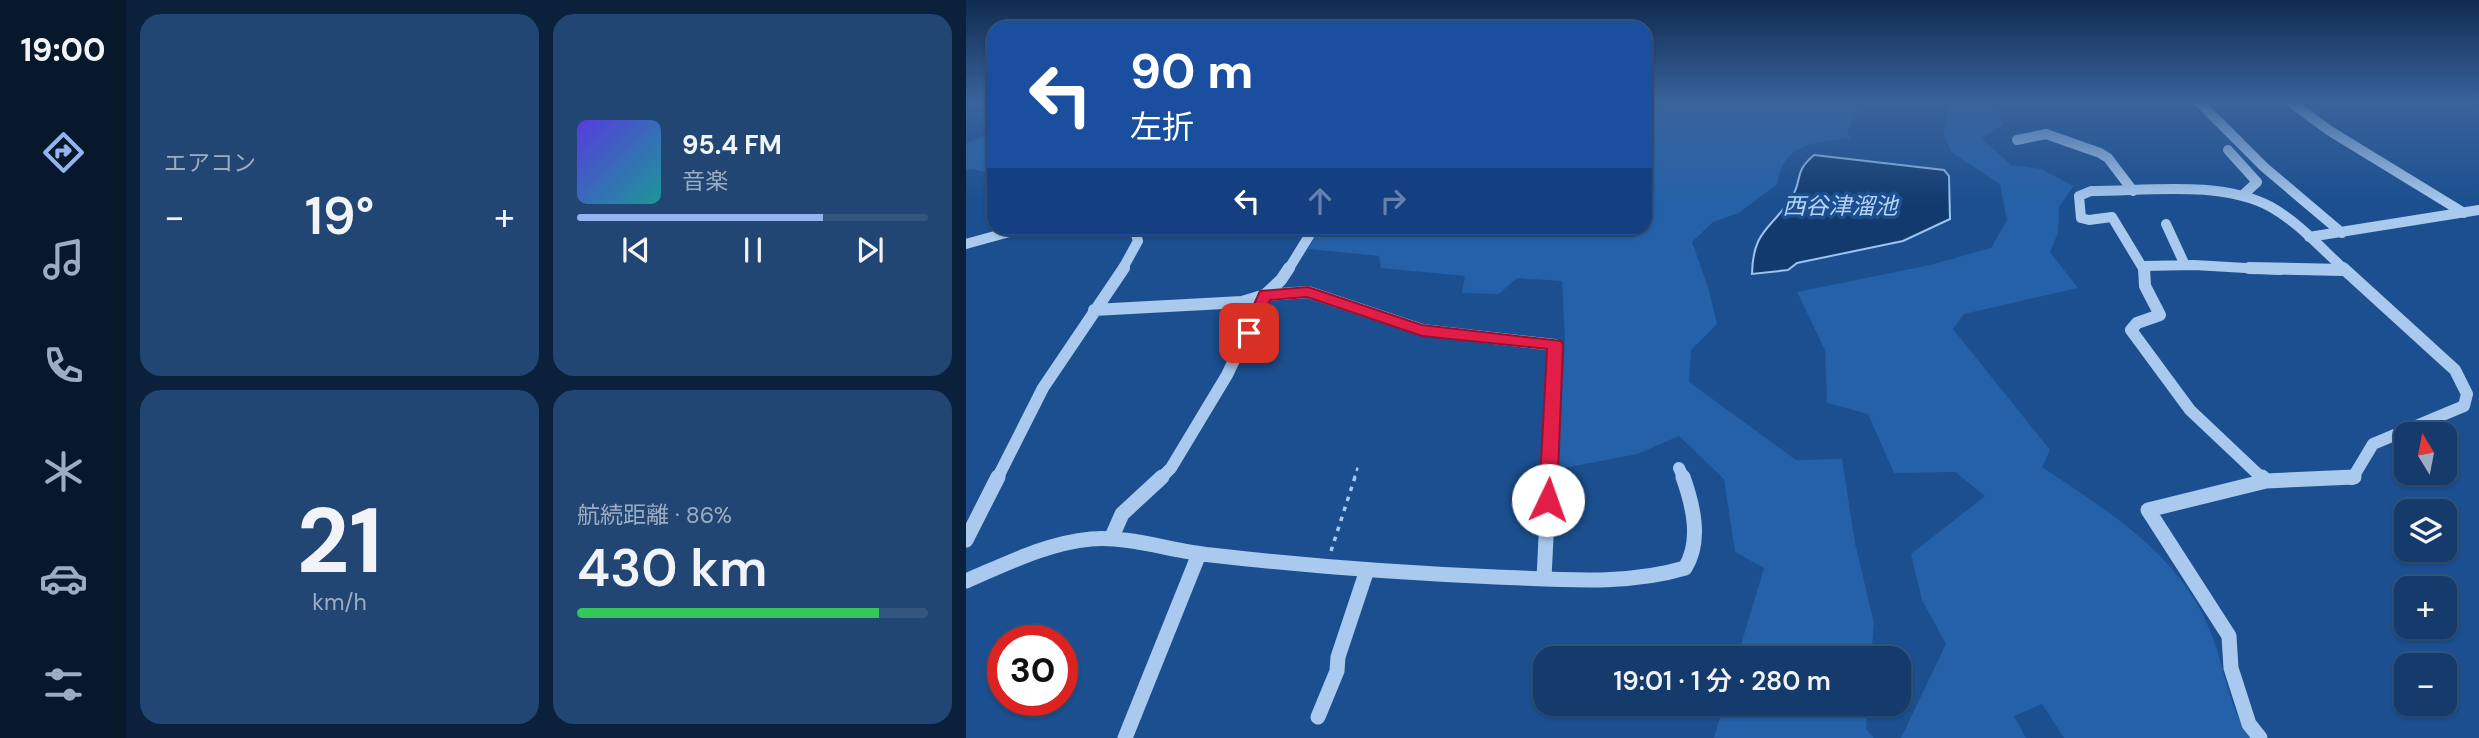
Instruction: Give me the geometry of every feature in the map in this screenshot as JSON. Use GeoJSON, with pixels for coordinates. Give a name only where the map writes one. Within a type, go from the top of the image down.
{"type":"FeatureCollection","features":[{"type":"Feature","properties":{"kind":"street"},"geometry":{"type":"LineString","coordinates":[[2017,140],[2039,135]]}},
{"type":"Feature","properties":{"kind":"street"},"geometry":{"type":"LineString","coordinates":[[2050,135],[2108,158],[2133,191]]}},
{"type":"Feature","properties":{"kind":"street"},"geometry":{"type":"LineString","coordinates":[[2232,135],[2264,167],[2342,233]]}},
{"type":"Feature","properties":{"kind":"street"},"geometry":{"type":"LineString","coordinates":[[2338,135],[2474,212]]}},
{"type":"Feature","properties":{"kind":"street"},"geometry":{"type":"LineString","coordinates":[[2228,150],[2257,182],[2243,195]]}},
{"type":"Feature","properties":{"kind":"street"},"geometry":{"type":"LineString","coordinates":[[2260,738],[2249,724],[2231,668],[2229,636],[2148,510],[2266,481],[2352,480],[2361,468],[2363,456],[2373,444],[2464,405],[2473,396],[2455,370],[2309,237],[2273,208],[2243,195],[2221,191],[2091,191],[2079,196],[2081,218],[2089,220],[2112,217],[2144,266],[2145,286],[2160,315],[2137,323],[2131,330],[2190,410],[2266,481]]}},
{"type":"Feature","properties":{"kind":"street"},"geometry":{"type":"LineString","coordinates":[[2309,237],[2474,212]]}},
{"type":"Feature","properties":{"kind":"street"},"geometry":{"type":"LineString","coordinates":[[2166,224],[2184,263]]}},
{"type":"Feature","properties":{"kind":"street"},"geometry":{"type":"LineString","coordinates":[[966,244],[999,235]]}},
{"type":"Feature","properties":{"kind":"street"},"geometry":{"type":"LineString","coordinates":[[966,540],[1043,388],[1133,254],[1138,241],[1136,235]]}},
{"type":"Feature","properties":{"kind":"street"},"geometry":{"type":"LineString","coordinates":[[1111,539],[1122,514],[1171,468],[1227,375],[1265,295],[1281,280],[1310,235]]}},
{"type":"Feature","properties":{"kind":"street"},"geometry":{"type":"LineString","coordinates":[[2144,266],[2184,263],[2301,272],[2343,270]]}},
{"type":"Feature","properties":{"kind":"street"},"geometry":{"type":"LineString","coordinates":[[1094,310],[1242,302],[1265,295],[1308,292],[1422,330],[1555,345],[1544,578]]}},
{"type":"Feature","properties":{"kind":"street"},"geometry":{"type":"LineString","coordinates":[[966,581],[1055,544],[1111,539],[1199,554],[1326,568],[1602,580],[1670,575],[1685,568],[1695,548],[1688,483],[1679,468]]}},
{"type":"Feature","properties":{"kind":"street"},"geometry":{"type":"LineString","coordinates":[[1125,738],[1199,554]]}},
{"type":"Feature","properties":{"kind":"street"},"geometry":{"type":"LineString","coordinates":[[1318,717],[1336,671],[1338,657],[1367,570]]}},
{"type":"Feature","properties":{"kind":"path"},"geometry":{"type":"LineString","coordinates":[[1326,568],[1359,463]]}},
{"type":"Feature","properties":{"kind":"shaded area"},"geometry":{"type":"Polygon","coordinates":[[[1652,135],[1849,135],[1850,138],[1825,141],[1794,152],[1780,170],[1777,184],[1739,213],[1713,222],[1692,242],[1708,287],[1717,324],[1691,350],[1689,382],[1796,460],[1842,459],[1855,543],[1874,623],[1872,646],[1741,646],[1764,568],[1735,552],[1724,479],[1679,436],[1638,454],[1558,469],[1565,339],[1562,281],[1517,278],[1499,294],[1462,293],[1465,276],[1381,268],[1379,256],[1308,249],[1317,235],[1652,235],[1652,135]]]}},
{"type":"Feature","properties":{"kind":"shaded area"},"geometry":{"type":"Polygon","coordinates":[[[1945,135],[1985,135],[1981,138],[2011,165],[2041,169],[2073,186],[2059,207],[2058,233],[2050,252],[2078,288],[1964,314],[1953,329],[2050,450],[2042,467],[2117,518],[2162,558],[2181,580],[2198,605],[2211,633],[2232,700],[2250,738],[2064,738],[2042,704],[2014,716],[2026,738],[1901,738],[1946,644],[1922,600],[1911,554],[1985,496],[1955,472],[1894,473],[1868,414],[1827,403],[1825,350],[1797,292],[1930,265],[1991,248],[2007,220],[2000,184],[1951,152],[1945,135]]]}},
{"type":"Feature","properties":{"kind":"shaded area"},"geometry":{"type":"Polygon","coordinates":[[[987,136],[987,172],[966,170],[966,143],[987,136]]]}},
{"type":"Feature","properties":{"kind":"shaded area"},"geometry":{"type":"Polygon","coordinates":[[[1720,716],[1867,716],[1866,729],[1874,738],[1714,738],[1720,716]]]}},
{"type":"Feature","properties":{"kind":"water","name":"西谷津溜池"},"geometry":{"type":"Polygon","coordinates":[[[1814,155],[1944,170],[1949,176],[1950,219],[1903,241],[1797,263],[1788,270],[1752,274],[1756,248],[1764,231],[1792,197],[1803,167],[1814,155]]]}},
{"type":"Feature","properties":{"kind":"route"},"geometry":{"type":"LineString","coordinates":[[1249,333],[1265,295],[1308,292],[1422,330],[1555,345],[1548,500]]}}]}
